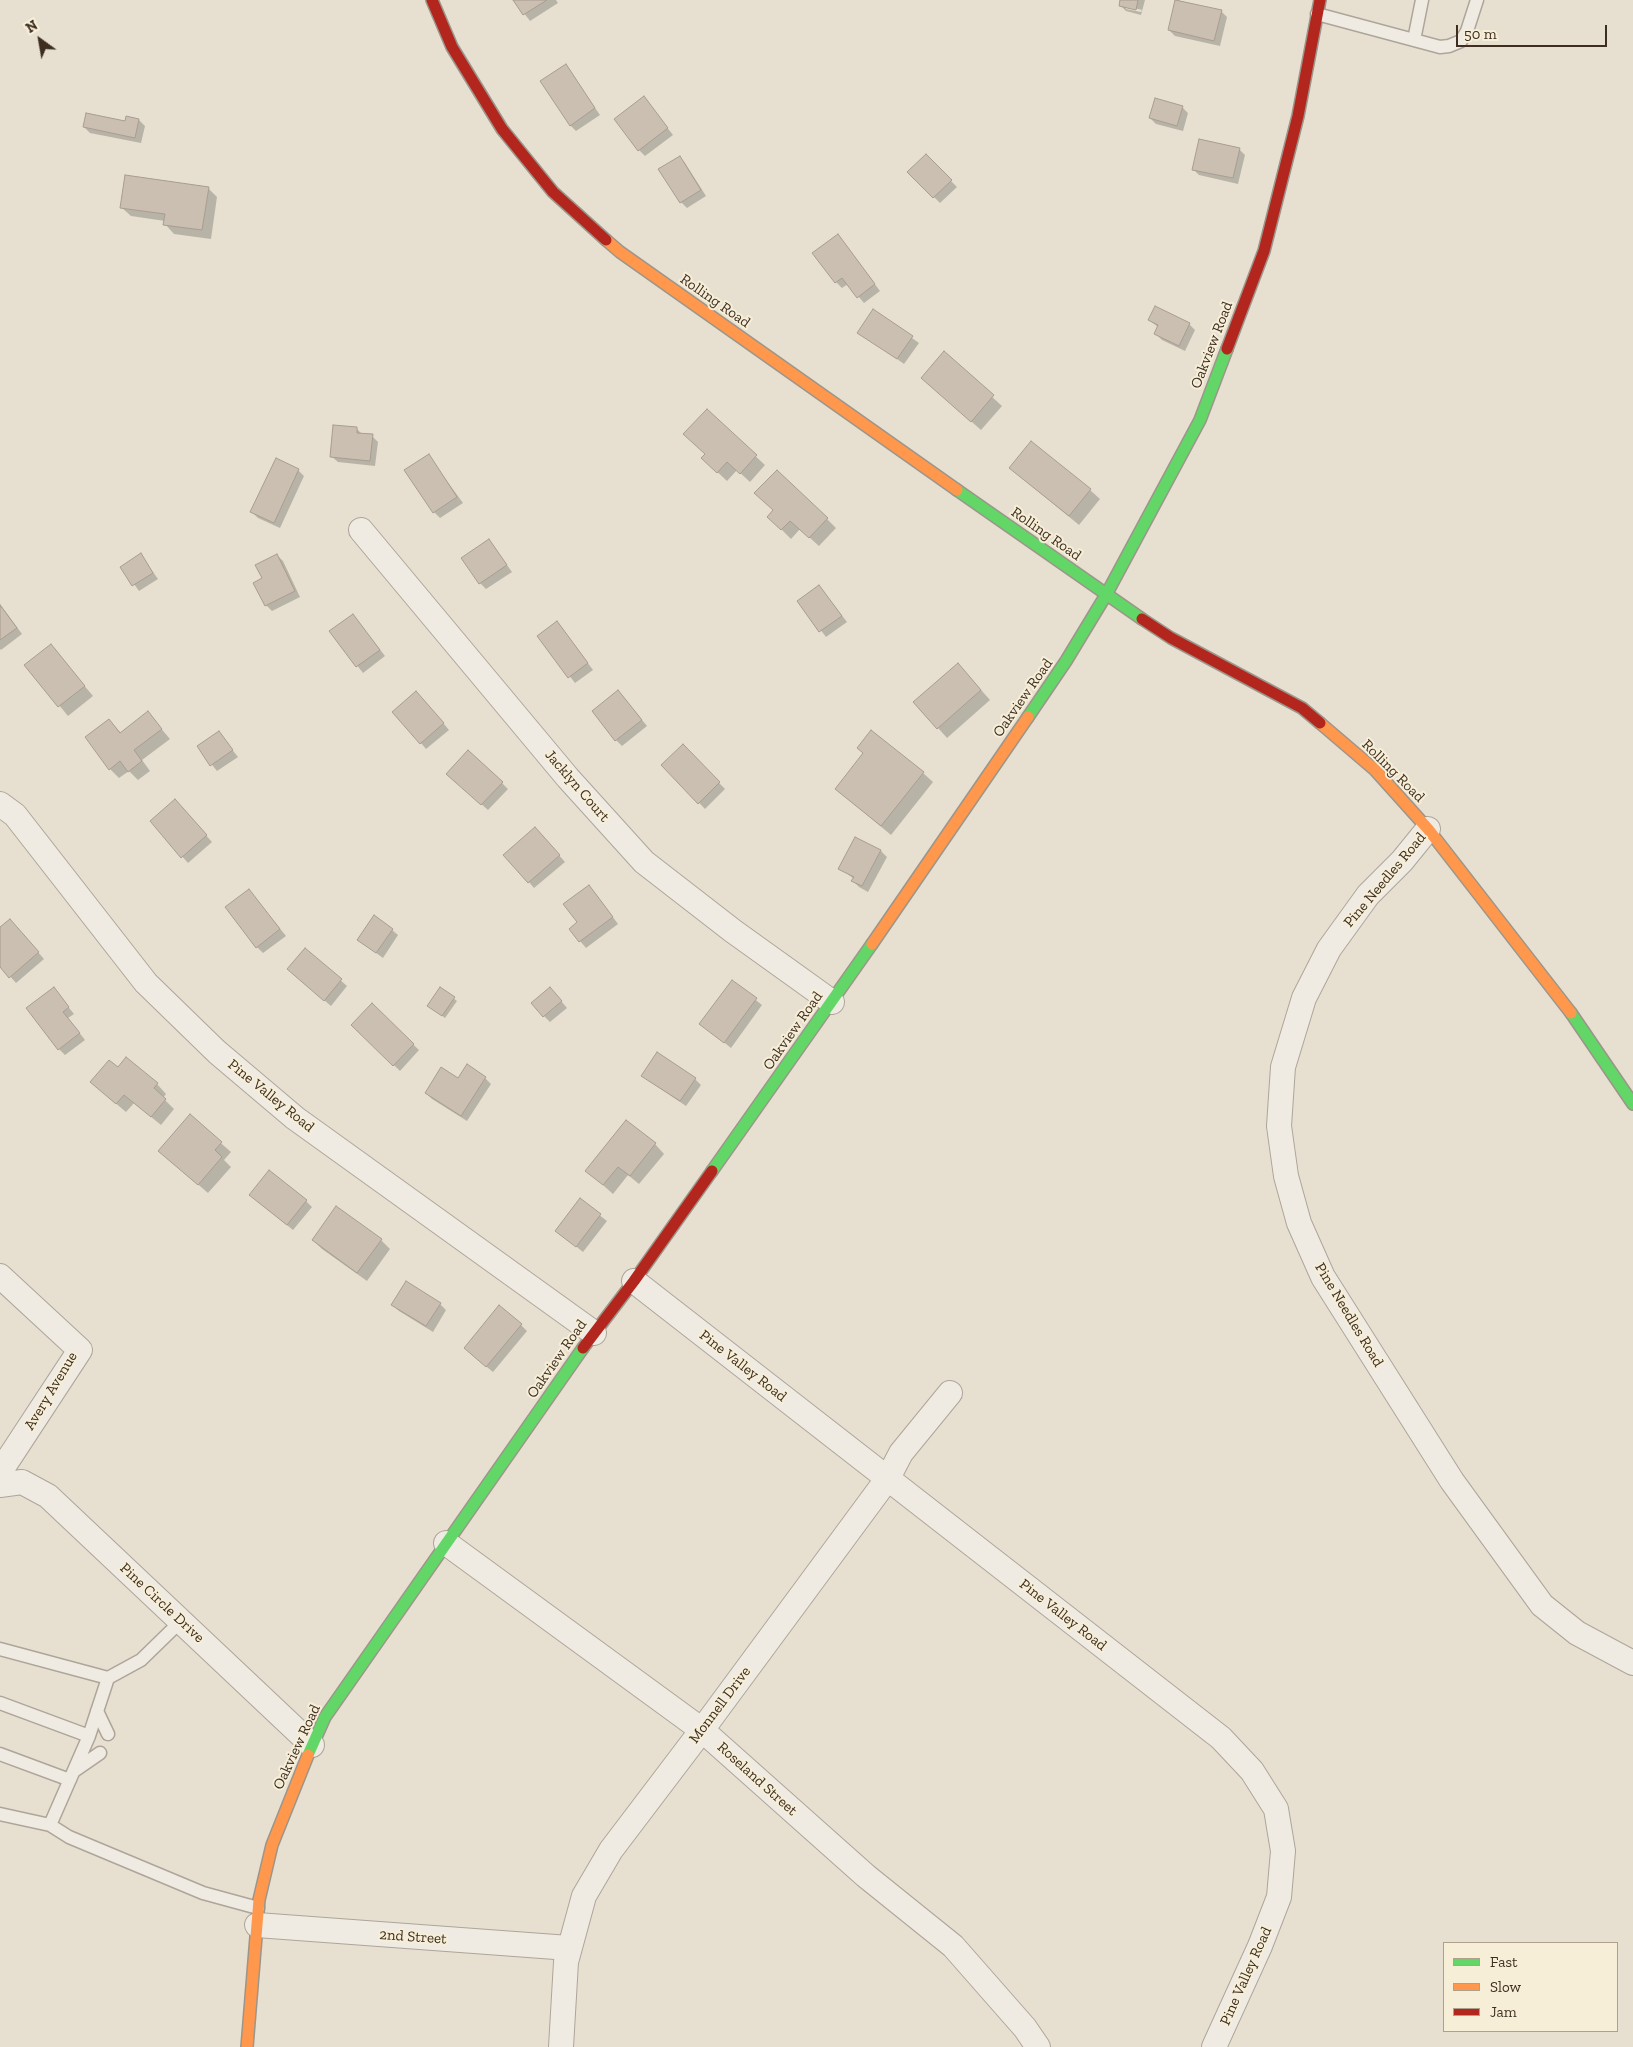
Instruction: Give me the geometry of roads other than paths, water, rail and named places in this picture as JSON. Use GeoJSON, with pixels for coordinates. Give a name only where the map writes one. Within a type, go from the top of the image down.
{"type":"FeatureCollection","features":[{"type":"Feature","properties":{"kind":"street","name":"Rolling Road"},"geometry":{"type":"LineString","coordinates":[[432,0],[452,47],[502,129],[556,194],[620,252],[1106,595],[1171,638],[1302,708],[1375,770],[1428,829],[1559,996],[1633,1104]]}},
{"type":"Feature","properties":{"kind":"street","name":"Oakview Road"},"geometry":{"type":"LineString","coordinates":[[246,2047],[258,1917],[272,1845],[292,1792],[325,1717],[594,1333],[634,1281],[832,1002],[1066,662],[1106,595],[1200,420],[1264,251],[1298,116],[1320,0]]}},
{"type":"Feature","properties":{"kind":"street","name":"Jacklyn Court"},"geometry":{"type":"LineString","coordinates":[[360,530],[568,778],[644,862],[733,931],[832,1002]]}},
{"type":"Feature","properties":{"kind":"street","name":"Pine Valley Road"},"geometry":{"type":"LineString","coordinates":[[0,804],[15,815],[146,982],[217,1052],[295,1118],[594,1333]]}},
{"type":"Feature","properties":{"kind":"street","name":"Pine Needles Road"},"geometry":{"type":"LineString","coordinates":[[1428,829],[1402,861],[1363,903],[1329,949],[1304,998],[1283,1067],[1279,1126],[1286,1176],[1300,1223],[1323,1277],[1452,1481],[1542,1605],[1578,1632],[1633,1663]]}},
{"type":"Feature","properties":{"kind":"street","name":"Avery Avenue"},"geometry":{"type":"LineString","coordinates":[[0,1276],[80,1350],[0,1472]]}},
{"type":"Feature","properties":{"kind":"street","name":"Pine Valley Road"},"geometry":{"type":"LineString","coordinates":[[634,1281],[1221,1738],[1252,1771],[1276,1809],[1283,1851],[1279,1897],[1256,1955],[1214,2047]]}},
{"type":"Feature","properties":{"kind":"street","name":"Monnell Drive"},"geometry":{"type":"LineString","coordinates":[[561,2047],[566,1962],[584,1896],[611,1850],[888,1478],[901,1453],[950,1393]]}},
{"type":"Feature","properties":{"kind":"street","name":"Pine Circle Drive"},"geometry":{"type":"LineString","coordinates":[[0,1485],[22,1482],[48,1496],[312,1745]]}},
{"type":"Feature","properties":{"kind":"street","name":"Roseland Street"},"geometry":{"type":"LineString","coordinates":[[446,1543],[702,1730],[866,1876],[953,1946],[1025,2028],[1038,2047]]}},
{"type":"Feature","properties":{"kind":"street","name":"2nd Street"},"geometry":{"type":"LineString","coordinates":[[258,1917],[570,1948]]}},
{"type":"Feature","properties":{"kind":"lane"},"geometry":{"type":"LineString","coordinates":[[1414,40],[1422,0]]}},
{"type":"Feature","properties":{"kind":"lane"},"geometry":{"type":"LineString","coordinates":[[1317,14],[1414,40],[1440,46],[1449,46],[1461,41],[1467,31],[1477,0]]}},
{"type":"Feature","properties":{"kind":"lane"},"geometry":{"type":"LineString","coordinates":[[0,1649],[108,1678],[142,1660],[181,1621]]}},
{"type":"Feature","properties":{"kind":"lane"},"geometry":{"type":"LineString","coordinates":[[50,1825],[88,1736],[108,1678]]}},
{"type":"Feature","properties":{"kind":"lane"},"geometry":{"type":"LineString","coordinates":[[0,1703],[88,1736]]}},
{"type":"Feature","properties":{"kind":"lane"},"geometry":{"type":"LineString","coordinates":[[97,1711],[108,1734]]}},
{"type":"Feature","properties":{"kind":"lane"},"geometry":{"type":"LineString","coordinates":[[72,1775],[100,1753]]}},
{"type":"Feature","properties":{"kind":"lane"},"geometry":{"type":"LineString","coordinates":[[0,1754],[72,1775]]}},
{"type":"Feature","properties":{"kind":"lane"},"geometry":{"type":"LineString","coordinates":[[0,1814],[50,1825],[69,1837],[258,1917]]}}]}
